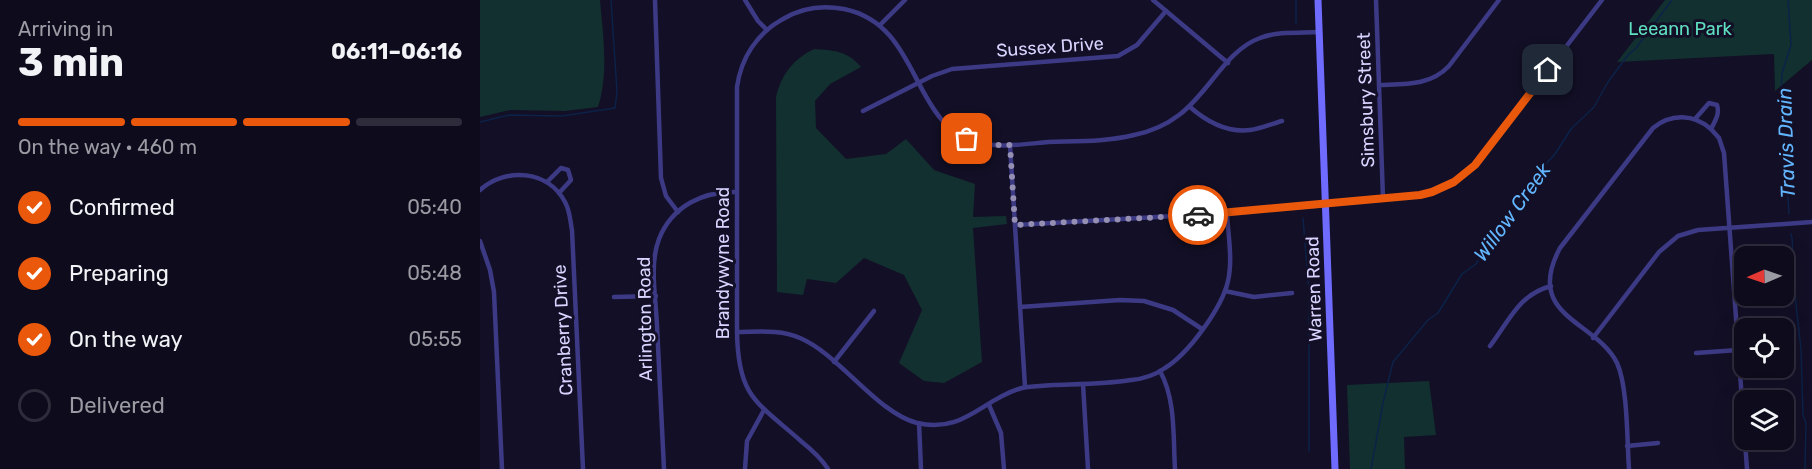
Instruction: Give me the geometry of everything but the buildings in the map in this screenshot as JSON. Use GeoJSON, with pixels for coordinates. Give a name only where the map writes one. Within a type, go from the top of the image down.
{"type":"FeatureCollection","features":[{"type":"Feature","properties":{"kind":"main road","name":"Warren Road"},"geometry":{"type":"LineString","coordinates":[[1318,0],[1335,469]]}},
{"type":"Feature","properties":{"kind":"street"},"geometry":{"type":"LineString","coordinates":[[655,0],[661,178],[666,196],[678,212],[691,202],[705,196],[721,192],[737,192]]}},
{"type":"Feature","properties":{"kind":"street"},"geometry":{"type":"LineString","coordinates":[[745,0],[750,11],[767,30]]}},
{"type":"Feature","properties":{"kind":"street"},"geometry":{"type":"LineString","coordinates":[[826,0],[826,7]]}},
{"type":"Feature","properties":{"kind":"street"},"geometry":{"type":"LineString","coordinates":[[880,26],[905,0]]}},
{"type":"Feature","properties":{"kind":"street"},"geometry":{"type":"LineString","coordinates":[[1152,0],[1228,63]]}},
{"type":"Feature","properties":{"kind":"street","name":"Simsbury Street"},"geometry":{"type":"LineString","coordinates":[[1376,0],[1383,198]]}},
{"type":"Feature","properties":{"kind":"street"},"geometry":{"type":"LineString","coordinates":[[1379,85],[1419,83],[1440,74],[1449,66],[1499,0]]}},
{"type":"Feature","properties":{"kind":"street"},"geometry":{"type":"LineString","coordinates":[[1015,225],[1227,213],[1326,205],[1334,202],[1432,192],[1454,182],[1482,157],[1602,0]]}},
{"type":"Feature","properties":{"kind":"street","name":"Brandywyne Road"},"geometry":{"type":"LineString","coordinates":[[828,469],[819,456],[764,410],[750,394],[741,375],[737,332],[738,80],[748,52],[767,30],[794,13],[811,9],[826,7],[856,12],[880,26],[899,45],[938,115],[956,133],[980,144],[1010,145],[1110,139],[1134,135],[1161,126],[1190,107],[1243,48],[1261,38],[1277,34],[1318,32]]}},
{"type":"Feature","properties":{"kind":"street","name":"Sussex Drive"},"geometry":{"type":"LineString","coordinates":[[863,111],[942,72],[961,67],[1118,56],[1137,45],[1166,11]]}},
{"type":"Feature","properties":{"kind":"street"},"geometry":{"type":"LineString","coordinates":[[1695,119],[1708,103],[1717,105],[1718,116],[1711,129]]}},
{"type":"Feature","properties":{"kind":"street"},"geometry":{"type":"LineString","coordinates":[[1190,107],[1206,119],[1232,129],[1251,130],[1282,121]]}},
{"type":"Feature","properties":{"kind":"street"},"geometry":{"type":"LineString","coordinates":[[1629,469],[1620,373],[1610,353],[1562,312],[1554,298],[1551,286],[1552,267],[1560,248],[1649,131],[1667,119],[1679,117],[1695,119],[1711,129],[1719,138],[1724,153],[1736,318]]}},
{"type":"Feature","properties":{"kind":"street"},"geometry":{"type":"LineString","coordinates":[[1010,145],[1025,387]]}},
{"type":"Feature","properties":{"kind":"street"},"geometry":{"type":"LineString","coordinates":[[480,190],[499,178],[514,175],[530,176],[547,182],[561,168],[568,170],[571,180],[559,193]]}},
{"type":"Feature","properties":{"kind":"street","name":"Cranberry Drive"},"geometry":{"type":"LineString","coordinates":[[547,182],[559,193],[568,210],[572,230],[583,469]]}},
{"type":"Feature","properties":{"kind":"street","name":"Arlington Road"},"geometry":{"type":"LineString","coordinates":[[664,469],[655,262],[657,247],[666,226],[678,212]]}},
{"type":"Feature","properties":{"kind":"street"},"geometry":{"type":"LineString","coordinates":[[737,332],[777,332],[792,335],[811,344],[892,411],[919,423],[935,425],[967,418],[1008,394],[1025,387],[1133,380],[1160,371],[1180,356],[1218,306],[1226,291],[1230,266],[1227,213]]}},
{"type":"Feature","properties":{"kind":"street"},"geometry":{"type":"LineString","coordinates":[[1593,338],[1667,243],[1690,232],[1812,222]]}},
{"type":"Feature","properties":{"kind":"street"},"geometry":{"type":"LineString","coordinates":[[480,241],[490,270],[494,292],[502,469]]}},
{"type":"Feature","properties":{"kind":"street"},"geometry":{"type":"LineString","coordinates":[[1490,346],[1526,297],[1538,289],[1551,286]]}},
{"type":"Feature","properties":{"kind":"street"},"geometry":{"type":"LineString","coordinates":[[1226,291],[1254,297],[1292,293]]}},
{"type":"Feature","properties":{"kind":"street"},"geometry":{"type":"LineString","coordinates":[[614,297],[656,296]]}},
{"type":"Feature","properties":{"kind":"street"},"geometry":{"type":"LineString","coordinates":[[1020,307],[1120,300],[1144,301],[1173,310],[1202,329]]}},
{"type":"Feature","properties":{"kind":"street"},"geometry":{"type":"LineString","coordinates":[[834,362],[873,311]]}},
{"type":"Feature","properties":{"kind":"street"},"geometry":{"type":"LineString","coordinates":[[1695,352],[1734,350]]}},
{"type":"Feature","properties":{"kind":"street"},"geometry":{"type":"LineString","coordinates":[[1160,371],[1171,402],[1175,469]]}},
{"type":"Feature","properties":{"kind":"street"},"geometry":{"type":"LineString","coordinates":[[1740,378],[1747,469]]}},
{"type":"Feature","properties":{"kind":"street"},"geometry":{"type":"LineString","coordinates":[[1083,384],[1088,469]]}},
{"type":"Feature","properties":{"kind":"street"},"geometry":{"type":"LineString","coordinates":[[988,405],[1001,433],[1004,469]]}},
{"type":"Feature","properties":{"kind":"street"},"geometry":{"type":"LineString","coordinates":[[745,469],[744,457],[747,441],[764,410]]}},
{"type":"Feature","properties":{"kind":"street"},"geometry":{"type":"LineString","coordinates":[[919,423],[921,469]]}},
{"type":"Feature","properties":{"kind":"street"},"geometry":{"type":"LineString","coordinates":[[1627,446],[1659,442]]}},
{"type":"Feature","properties":{"kind":"green space"},"geometry":{"type":"Polygon","coordinates":[[[480,0],[600,0],[604,67],[598,107],[565,111],[510,110],[480,117],[480,0]]]}},
{"type":"Feature","properties":{"kind":"green space","name":"Leeann Park"},"geometry":{"type":"Polygon","coordinates":[[[1665,0],[1812,0],[1812,60],[1775,91],[1774,54],[1617,62],[1665,0]]]}},
{"type":"Feature","properties":{"kind":"green space"},"geometry":{"type":"Polygon","coordinates":[[[814,49],[834,51],[845,55],[861,67],[830,84],[815,101],[816,128],[846,159],[886,154],[906,139],[934,170],[975,184],[973,217],[1006,216],[1007,224],[973,228],[982,362],[944,383],[924,381],[899,363],[922,310],[904,275],[864,258],[836,283],[807,279],[803,295],[777,292],[776,97],[789,68],[814,49]]]}},
{"type":"Feature","properties":{"kind":"green space"},"geometry":{"type":"Polygon","coordinates":[[[1429,381],[1436,435],[1404,437],[1405,469],[1350,469],[1347,385],[1429,381]]]}},
{"type":"Feature","properties":{"kind":"waterway"},"geometry":{"type":"LineString","coordinates":[[480,122],[509,115],[562,116],[615,108],[617,92],[611,0]]}},
{"type":"Feature","properties":{"kind":"waterway"},"geometry":{"type":"LineString","coordinates":[[1296,0],[1296,23]]}},
{"type":"Feature","properties":{"kind":"waterway","name":"Willow Creek"},"geometry":{"type":"LineString","coordinates":[[1371,469],[1393,362],[1428,320],[1438,313],[1462,274],[1476,264],[1495,232],[1516,207],[1536,175],[1555,154],[1571,129],[1594,107],[1608,82],[1672,0]]}},
{"type":"Feature","properties":{"kind":"waterway","name":"Travis Drain"},"geometry":{"type":"LineString","coordinates":[[1788,0],[1791,45],[1782,73],[1781,91],[1789,214]]}},
{"type":"Feature","properties":{"kind":"waterway"},"geometry":{"type":"LineString","coordinates":[[1303,218],[1309,292]]}},
{"type":"Feature","properties":{"kind":"waterway","name":"Travis Drain"},"geometry":{"type":"LineString","coordinates":[[1791,234],[1801,349],[1803,415],[1806,423],[1805,469]]}},
{"type":"Feature","properties":{"kind":"waterway"},"geometry":{"type":"LineString","coordinates":[[1309,294],[1309,451]]}},
{"type":"Feature","properties":{"kind":"way so far"},"geometry":{"type":"LineString","coordinates":[[967,139],[987,145],[1010,145],[1015,225],[1198,215]]}},
{"type":"Feature","properties":{"kind":"route"},"geometry":{"type":"LineString","coordinates":[[1198,215],[1420,195],[1442,188],[1454,182],[1475,165],[1548,70]]}}]}
